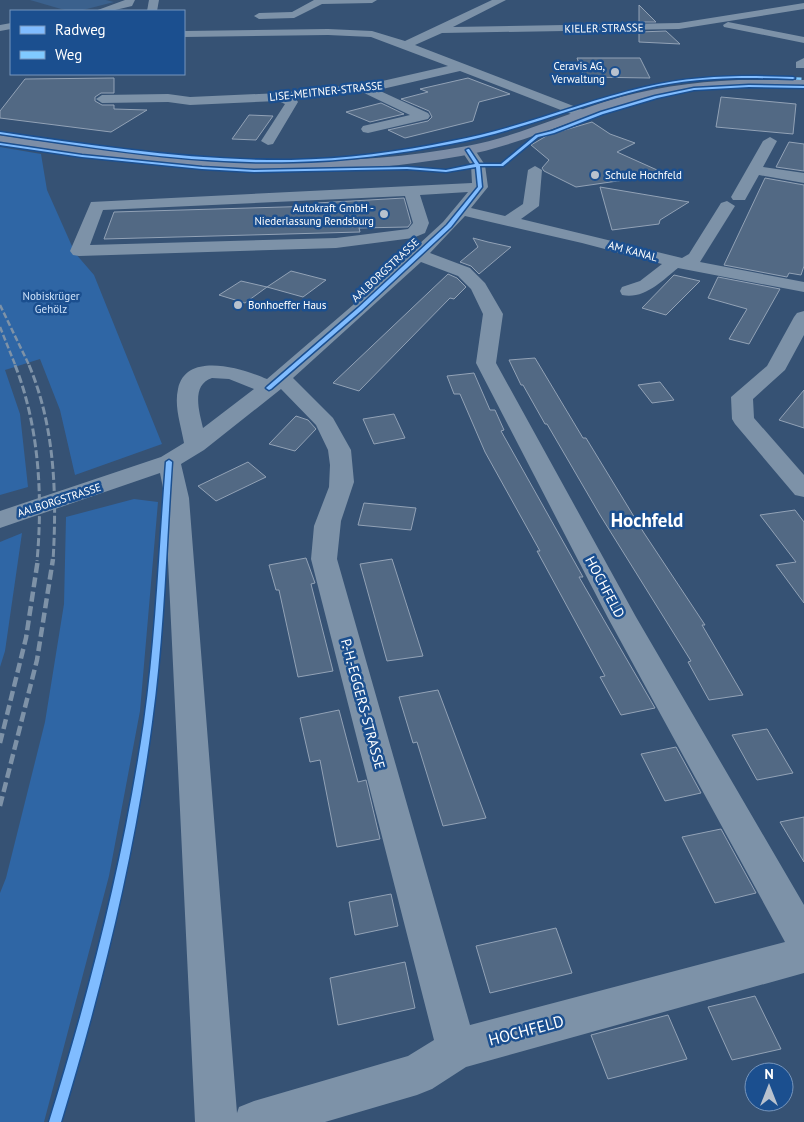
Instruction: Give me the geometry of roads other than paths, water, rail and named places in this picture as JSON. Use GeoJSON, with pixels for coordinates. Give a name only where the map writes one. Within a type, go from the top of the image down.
{"type":"FeatureCollection","features":[{"type":"Feature","properties":{"kind":"main road"},"geometry":{"type":"LineString","coordinates":[[0,139],[150,160],[239,166],[344,164],[419,158],[468,150],[503,142],[629,99],[678,88],[729,84],[804,84]]}},
{"type":"Feature","properties":{"kind":"street"},"geometry":{"type":"LineString","coordinates":[[104,10],[128,4],[130,0]]}},
{"type":"Feature","properties":{"kind":"street"},"geometry":{"type":"LineString","coordinates":[[248,16],[294,15],[320,1],[372,0]]}},
{"type":"Feature","properties":{"kind":"street"},"geometry":{"type":"LineString","coordinates":[[440,30],[459,18],[501,0]]}},
{"type":"Feature","properties":{"kind":"street","name":"KIELER STRASSE"},"geometry":{"type":"LineString","coordinates":[[404,45],[440,30],[640,28],[710,21],[804,6]]}},
{"type":"Feature","properties":{"kind":"street"},"geometry":{"type":"LineString","coordinates":[[710,21],[804,40]]}},
{"type":"Feature","properties":{"kind":"street"},"geometry":{"type":"LineString","coordinates":[[185,34],[239,29],[372,34],[584,115]]}},
{"type":"Feature","properties":{"kind":"street","name":"LISE-MEITNER-STRASSE"},"geometry":{"type":"LineString","coordinates":[[102,99],[168,98],[190,101],[280,97],[364,88],[460,67]]}},
{"type":"Feature","properties":{"kind":"street"},"geometry":{"type":"LineString","coordinates":[[364,88],[423,116],[368,129]]}},
{"type":"Feature","properties":{"kind":"street"},"geometry":{"type":"LineString","coordinates":[[268,141],[292,102],[280,97]]}},
{"type":"Feature","properties":{"kind":"street"},"geometry":{"type":"LineString","coordinates":[[629,291],[646,285],[680,263],[695,257],[755,170],[770,141]]}},
{"type":"Feature","properties":{"kind":"street"},"geometry":{"type":"LineString","coordinates":[[411,192],[421,223],[419,229],[413,233],[336,243],[79,251],[97,205],[411,192],[480,187],[478,166],[468,150]]}},
{"type":"Feature","properties":{"kind":"street"},"geometry":{"type":"LineString","coordinates":[[509,220],[531,206],[535,170]]}},
{"type":"Feature","properties":{"kind":"street"},"geometry":{"type":"LineString","coordinates":[[755,170],[804,178]]}},
{"type":"Feature","properties":{"kind":"street","name":"AALBORGSTRASSE"},"geometry":{"type":"LineString","coordinates":[[0,520],[99,488],[169,462],[196,445],[275,383],[360,309],[462,211],[480,187]]}},
{"type":"Feature","properties":{"kind":"street","name":"AM KANAL"},"geometry":{"type":"LineString","coordinates":[[462,211],[509,220],[680,263],[804,287]]}},
{"type":"Feature","properties":{"kind":"street","name":"HOCHFELD"},"geometry":{"type":"LineString","coordinates":[[417,254],[464,272],[479,287],[493,314],[486,363],[622,618],[804,940]]}},
{"type":"Feature","properties":{"kind":"street"},"geometry":{"type":"LineString","coordinates":[[804,317],[775,370],[742,397],[743,419],[804,490]]}},
{"type":"Feature","properties":{"kind":"street","name":"P.-H.-EGGERS-STRASSE"},"geometry":{"type":"LineString","coordinates":[[196,445],[188,392],[191,380],[216,371],[226,371],[275,383],[314,406],[332,432],[340,456],[342,482],[328,521],[324,559],[457,1049]]}},
{"type":"Feature","properties":{"kind":"street"},"geometry":{"type":"LineString","coordinates":[[169,462],[177,498],[216,1113]]}},
{"type":"Feature","properties":{"kind":"street","name":"HOCHFELD"},"geometry":{"type":"LineString","coordinates":[[254,1122],[417,1074],[457,1049],[804,954]]}},
{"type":"Feature","properties":{"kind":"railway"},"geometry":{"type":"LineString","coordinates":[[0,305],[30,367]]}},
{"type":"Feature","properties":{"kind":"railway"},"geometry":{"type":"LineString","coordinates":[[0,327],[16,367]]}},
{"type":"Feature","properties":{"kind":"railway"},"geometry":{"type":"LineString","coordinates":[[15,365],[29,412],[37,462],[39,487],[37,561]]}},
{"type":"Feature","properties":{"kind":"railway"},"geometry":{"type":"LineString","coordinates":[[29,365],[38,389],[49,437],[55,511],[53,561]]}},
{"type":"Feature","properties":{"kind":"railway"},"geometry":{"type":"LineString","coordinates":[[0,743],[26,638],[38,559]]}},
{"type":"Feature","properties":{"kind":"railway"},"geometry":{"type":"LineString","coordinates":[[0,806],[37,660],[53,559]]}},
{"type":"Feature","properties":{"kind":"place","name":"Ceravis AG, Verwaltung"},"geometry":{"type":"Point","coordinates":[615,72]}},
{"type":"Feature","properties":{"kind":"place","name":"Schule Hochfeld"},"geometry":{"type":"Point","coordinates":[595,175]}},
{"type":"Feature","properties":{"kind":"place","name":"Autokraft GmbH - Niederlassung Rendsburg"},"geometry":{"type":"Point","coordinates":[384,214]}},
{"type":"Feature","properties":{"kind":"place","name":"Bonhoeffer Haus"},"geometry":{"type":"Point","coordinates":[238,305]}},
{"type":"Feature","properties":{"kind":"district","name":"Hochfeld"},"geometry":{"type":"Point","coordinates":[647,520]}},
{"type":"Feature","properties":{"kind":"park label","name":"Nobiskrüger Gehölz"},"geometry":{"type":"Point","coordinates":[51,302]}}]}
